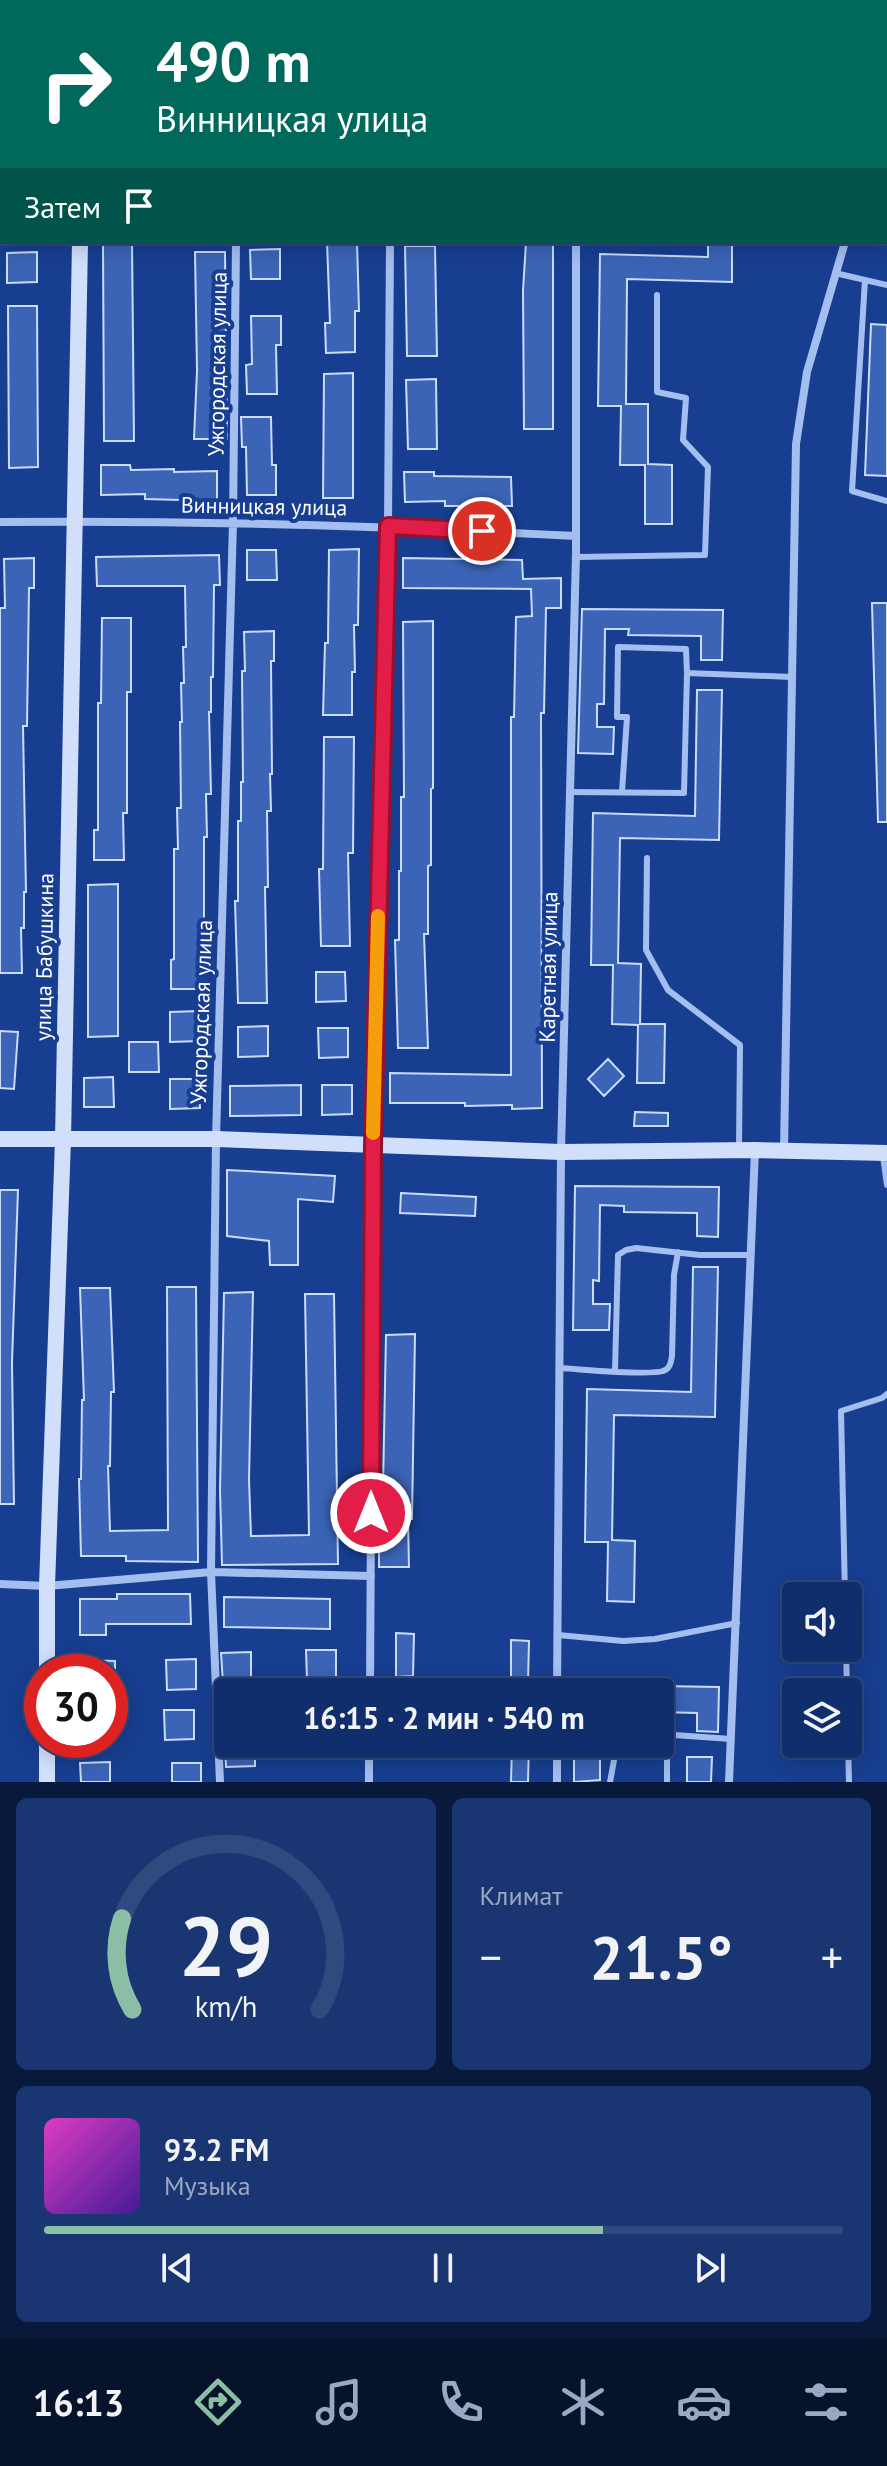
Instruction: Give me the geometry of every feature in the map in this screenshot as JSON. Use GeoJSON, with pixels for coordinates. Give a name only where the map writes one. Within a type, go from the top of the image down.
{"type":"FeatureCollection","features":[{"type":"Feature","properties":{"kind":"street","name":"улица Бабушкина"},"geometry":{"type":"LineString","coordinates":[[47,1654],[63,1140],[80,244]]}},
{"type":"Feature","properties":{"kind":"street","name":"Ужгородская улица"},"geometry":{"type":"LineString","coordinates":[[220,1782],[211,1572],[216,1139],[233,522],[236,244]]}},
{"type":"Feature","properties":{"kind":"street"},"geometry":{"type":"LineString","coordinates":[[370,1678],[373,1146],[388,526],[390,244]]}},
{"type":"Feature","properties":{"kind":"street","name":"Каретная улица"},"geometry":{"type":"LineString","coordinates":[[557,1678],[561,1152],[576,557],[576,244]]}},
{"type":"Feature","properties":{"kind":"street"},"geometry":{"type":"LineString","coordinates":[[784,1151],[796,444],[807,372],[844,244]]}},
{"type":"Feature","properties":{"kind":"street","name":"Винницкая улица"},"geometry":{"type":"LineString","coordinates":[[0,522],[233,522],[576,536]]}},
{"type":"Feature","properties":{"kind":"street"},"geometry":{"type":"LineString","coordinates":[[0,1139],[216,1139],[561,1152],[747,1150],[885,1153]]}},
{"type":"Feature","properties":{"kind":"street"},"geometry":{"type":"LineString","coordinates":[[729,1782],[751,1255],[747,1150]]}},
{"type":"Feature","properties":{"kind":"street"},"geometry":{"type":"LineString","coordinates":[[0,1584],[47,1586],[211,1572],[371,1576]]}},
{"type":"Feature","properties":{"kind":"street"},"geometry":{"type":"LineString","coordinates":[[47,1758],[47,1782]]}},
{"type":"Feature","properties":{"kind":"street"},"geometry":{"type":"LineString","coordinates":[[369,1758],[369,1782]]}},
{"type":"Feature","properties":{"kind":"street"},"geometry":{"type":"LineString","coordinates":[[557,1758],[557,1782]]}},
{"type":"Feature","properties":{"kind":"lane"},"geometry":{"type":"LineString","coordinates":[[835,273],[887,285]]}},
{"type":"Feature","properties":{"kind":"lane"},"geometry":{"type":"LineString","coordinates":[[865,280],[852,491],[887,501]]}},
{"type":"Feature","properties":{"kind":"lane"},"geometry":{"type":"LineString","coordinates":[[576,557],[705,555],[708,467],[683,440],[686,398],[657,392],[657,295]]}},
{"type":"Feature","properties":{"kind":"lane"},"geometry":{"type":"LineString","coordinates":[[570,792],[684,793],[686,649],[618,647],[617,717],[627,717],[622,792]]}},
{"type":"Feature","properties":{"kind":"lane"},"geometry":{"type":"LineString","coordinates":[[687,673],[792,677]]}},
{"type":"Feature","properties":{"kind":"lane"},"geometry":{"type":"LineString","coordinates":[[647,858],[646,950],[668,990],[740,1045],[747,1150]]}},
{"type":"Feature","properties":{"kind":"lane"},"geometry":{"type":"LineString","coordinates":[[885,1153],[887,1185]]}},
{"type":"Feature","properties":{"kind":"lane"},"geometry":{"type":"LineString","coordinates":[[615,1371],[618,1255],[636,1248],[700,1255],[751,1255]]}},
{"type":"Feature","properties":{"kind":"lane"},"geometry":{"type":"LineString","coordinates":[[560,1368],[663,1371],[671,1363],[674,1275],[678,1252]]}},
{"type":"Feature","properties":{"kind":"lane"},"geometry":{"type":"LineString","coordinates":[[845,1582],[841,1411],[887,1394]]}},
{"type":"Feature","properties":{"kind":"lane"},"geometry":{"type":"LineString","coordinates":[[558,1635],[655,1639],[737,1623]]}},
{"type":"Feature","properties":{"kind":"lane"},"geometry":{"type":"LineString","coordinates":[[674,1736],[731,1739]]}},
{"type":"Feature","properties":{"kind":"lane"},"geometry":{"type":"LineString","coordinates":[[610,1782],[614,1758]]}},
{"type":"Feature","properties":{"kind":"lane"},"geometry":{"type":"LineString","coordinates":[[665,1758],[667,1782]]}},
{"type":"Feature","properties":{"kind":"lane"},"geometry":{"type":"LineString","coordinates":[[848,1758],[849,1782]]}},
{"type":"Feature","properties":{"kind":"building"},"geometry":{"type":"Polygon","coordinates":[[[103,244],[132,244],[134,441],[104,441],[103,244]]]}},
{"type":"Feature","properties":{"kind":"building"},"geometry":{"type":"Polygon","coordinates":[[[327,244],[357,244],[359,311],[355,311],[355,352],[326,353],[325,323],[330,323],[327,244]]]}},
{"type":"Feature","properties":{"kind":"building"},"geometry":{"type":"Polygon","coordinates":[[[526,244],[553,244],[553,429],[524,429],[523,291],[526,244]]]}},
{"type":"Feature","properties":{"kind":"building"},"geometry":{"type":"Polygon","coordinates":[[[708,244],[732,244],[732,282],[627,279],[626,404],[648,404],[648,464],[672,465],[672,524],[645,524],[645,465],[620,465],[621,406],[598,406],[600,254],[708,257],[708,244]]]}},
{"type":"Feature","properties":{"kind":"building"},"geometry":{"type":"Polygon","coordinates":[[[405,246],[435,246],[437,356],[407,356],[405,246]]]}},
{"type":"Feature","properties":{"kind":"building"},"geometry":{"type":"Polygon","coordinates":[[[280,249],[280,279],[251,279],[250,250],[280,249]]]}},
{"type":"Feature","properties":{"kind":"building"},"geometry":{"type":"Polygon","coordinates":[[[37,252],[37,282],[7,283],[7,253],[37,252]]]}},
{"type":"Feature","properties":{"kind":"building"},"geometry":{"type":"Polygon","coordinates":[[[195,252],[225,252],[227,439],[194,439],[197,371],[195,252]]]}},
{"type":"Feature","properties":{"kind":"building"},"geometry":{"type":"Polygon","coordinates":[[[8,306],[37,306],[38,467],[9,468],[8,306]]]}},
{"type":"Feature","properties":{"kind":"building"},"geometry":{"type":"Polygon","coordinates":[[[251,316],[281,316],[281,345],[276,345],[277,394],[247,394],[246,365],[252,364],[251,316]]]}},
{"type":"Feature","properties":{"kind":"building"},"geometry":{"type":"Polygon","coordinates":[[[871,324],[887,325],[887,476],[865,475],[871,324]]]}},
{"type":"Feature","properties":{"kind":"building"},"geometry":{"type":"Polygon","coordinates":[[[353,373],[353,498],[323,498],[324,374],[353,373]]]}},
{"type":"Feature","properties":{"kind":"building"},"geometry":{"type":"Polygon","coordinates":[[[436,379],[437,449],[408,449],[406,380],[436,379]]]}},
{"type":"Feature","properties":{"kind":"building"},"geometry":{"type":"Polygon","coordinates":[[[241,417],[271,417],[276,495],[247,495],[246,447],[242,447],[241,417]]]}},
{"type":"Feature","properties":{"kind":"building"},"geometry":{"type":"Polygon","coordinates":[[[101,465],[130,465],[131,470],[217,471],[217,501],[145,499],[145,494],[101,495],[101,465]]]}},
{"type":"Feature","properties":{"kind":"building"},"geometry":{"type":"Polygon","coordinates":[[[404,472],[434,472],[434,476],[511,477],[512,506],[445,506],[445,501],[405,502],[404,472]]]}},
{"type":"Feature","properties":{"kind":"building"},"geometry":{"type":"Polygon","coordinates":[[[359,549],[352,715],[323,715],[329,550],[359,549]]]}},
{"type":"Feature","properties":{"kind":"building"},"geometry":{"type":"Polygon","coordinates":[[[247,550],[276,550],[277,580],[247,580],[247,550]]]}},
{"type":"Feature","properties":{"kind":"building"},"geometry":{"type":"Polygon","coordinates":[[[219,555],[220,585],[214,585],[213,677],[209,712],[211,794],[206,794],[201,989],[171,989],[174,849],[178,849],[177,808],[181,808],[180,722],[181,683],[184,683],[183,647],[186,647],[185,586],[97,586],[96,557],[219,555]]]}},
{"type":"Feature","properties":{"kind":"building"},"geometry":{"type":"Polygon","coordinates":[[[34,558],[34,588],[29,588],[27,726],[23,726],[26,892],[24,928],[21,928],[22,973],[0,973],[0,608],[5,608],[4,559],[34,558]]]}},
{"type":"Feature","properties":{"kind":"building"},"geometry":{"type":"Polygon","coordinates":[[[403,558],[522,560],[523,579],[561,578],[561,608],[546,608],[544,713],[541,713],[542,1108],[465,1106],[465,1103],[390,1103],[390,1073],[511,1075],[511,717],[514,717],[516,617],[532,616],[531,589],[403,588],[403,558]]]}},
{"type":"Feature","properties":{"kind":"building"},"geometry":{"type":"Polygon","coordinates":[[[872,603],[887,603],[887,822],[878,822],[872,603]]]}},
{"type":"Feature","properties":{"kind":"building"},"geometry":{"type":"Polygon","coordinates":[[[582,609],[723,610],[722,660],[701,660],[701,636],[628,635],[629,629],[605,629],[604,704],[597,704],[597,727],[614,727],[613,754],[578,753],[582,609]]]}},
{"type":"Feature","properties":{"kind":"building"},"geometry":{"type":"Polygon","coordinates":[[[102,618],[131,618],[124,860],[94,860],[94,830],[98,830],[102,618]]]}},
{"type":"Feature","properties":{"kind":"building"},"geometry":{"type":"Polygon","coordinates":[[[433,621],[431,865],[428,866],[428,934],[424,934],[428,1048],[398,1048],[395,940],[399,940],[401,797],[404,797],[403,622],[433,621]]]}},
{"type":"Feature","properties":{"kind":"building"},"geometry":{"type":"Polygon","coordinates":[[[274,631],[274,661],[271,661],[271,811],[267,811],[268,887],[265,887],[267,1003],[238,1003],[235,901],[238,901],[238,821],[241,821],[243,782],[244,632],[274,631]]]}},
{"type":"Feature","properties":{"kind":"building"},"geometry":{"type":"Polygon","coordinates":[[[697,690],[722,690],[719,840],[620,838],[618,963],[641,964],[640,1024],[665,1024],[664,1083],[637,1083],[638,1025],[612,1024],[613,965],[591,965],[593,813],[695,816],[697,690]]]}},
{"type":"Feature","properties":{"kind":"building"},"geometry":{"type":"Polygon","coordinates":[[[324,737],[354,737],[353,853],[348,853],[350,946],[321,946],[319,869],[323,869],[324,737]]]}},
{"type":"Feature","properties":{"kind":"building"},"geometry":{"type":"Polygon","coordinates":[[[118,884],[118,1036],[88,1037],[88,885],[118,884]]]}},
{"type":"Feature","properties":{"kind":"building"},"geometry":{"type":"Polygon","coordinates":[[[316,972],[345,972],[346,1001],[316,1002],[316,972]]]}},
{"type":"Feature","properties":{"kind":"building"},"geometry":{"type":"Polygon","coordinates":[[[199,1011],[200,1041],[170,1042],[170,1012],[199,1011]]]}},
{"type":"Feature","properties":{"kind":"building"},"geometry":{"type":"Polygon","coordinates":[[[268,1026],[268,1056],[238,1057],[238,1027],[268,1026]]]}},
{"type":"Feature","properties":{"kind":"building"},"geometry":{"type":"Polygon","coordinates":[[[318,1028],[348,1028],[348,1057],[319,1058],[318,1028]]]}},
{"type":"Feature","properties":{"kind":"building"},"geometry":{"type":"Polygon","coordinates":[[[0,1031],[18,1032],[14,1089],[0,1088],[0,1031]]]}},
{"type":"Feature","properties":{"kind":"building"},"geometry":{"type":"Polygon","coordinates":[[[129,1042],[158,1042],[159,1072],[129,1072],[129,1042]]]}},
{"type":"Feature","properties":{"kind":"building"},"geometry":{"type":"Polygon","coordinates":[[[608,1059],[624,1076],[604,1096],[588,1079],[608,1059]]]}},
{"type":"Feature","properties":{"kind":"building"},"geometry":{"type":"Polygon","coordinates":[[[113,1077],[114,1107],[84,1107],[84,1078],[113,1077]]]}},
{"type":"Feature","properties":{"kind":"building"},"geometry":{"type":"Polygon","coordinates":[[[170,1079],[199,1079],[200,1108],[170,1109],[170,1079]]]}},
{"type":"Feature","properties":{"kind":"building"},"geometry":{"type":"Polygon","coordinates":[[[301,1085],[301,1115],[230,1116],[230,1086],[301,1085]]]}},
{"type":"Feature","properties":{"kind":"building"},"geometry":{"type":"Polygon","coordinates":[[[322,1085],[352,1085],[352,1114],[322,1115],[322,1085]]]}},
{"type":"Feature","properties":{"kind":"building"},"geometry":{"type":"Polygon","coordinates":[[[635,1112],[668,1113],[668,1126],[634,1126],[635,1112]]]}},
{"type":"Feature","properties":{"kind":"building"},"geometry":{"type":"Polygon","coordinates":[[[227,1170],[335,1176],[333,1202],[298,1199],[298,1265],[270,1265],[269,1241],[227,1236],[227,1170]]]}},
{"type":"Feature","properties":{"kind":"building"},"geometry":{"type":"Polygon","coordinates":[[[575,1186],[719,1187],[718,1237],[697,1236],[697,1213],[624,1212],[624,1206],[600,1205],[599,1281],[593,1280],[593,1304],[610,1304],[609,1330],[573,1330],[575,1186]]]}},
{"type":"Feature","properties":{"kind":"building"},"geometry":{"type":"Polygon","coordinates":[[[0,1190],[18,1190],[12,1362],[14,1504],[0,1504],[0,1190]]]}},
{"type":"Feature","properties":{"kind":"building"},"geometry":{"type":"Polygon","coordinates":[[[401,1193],[476,1197],[475,1216],[400,1213],[401,1193]]]}},
{"type":"Feature","properties":{"kind":"building"},"geometry":{"type":"Polygon","coordinates":[[[693,1267],[718,1267],[715,1417],[614,1415],[612,1540],[635,1541],[634,1602],[607,1601],[608,1542],[585,1542],[587,1389],[691,1392],[693,1267]]]}},
{"type":"Feature","properties":{"kind":"building"},"geometry":{"type":"Polygon","coordinates":[[[167,1287],[196,1287],[198,1562],[126,1561],[126,1556],[81,1556],[79,1479],[84,1400],[80,1288],[110,1288],[114,1392],[111,1392],[108,1466],[110,1531],[168,1530],[167,1287]]]}},
{"type":"Feature","properties":{"kind":"building"},"geometry":{"type":"Polygon","coordinates":[[[253,1292],[249,1480],[251,1536],[309,1535],[305,1294],[334,1294],[338,1564],[222,1565],[220,1490],[224,1293],[253,1292]]]}},
{"type":"Feature","properties":{"kind":"building"},"geometry":{"type":"Polygon","coordinates":[[[415,1334],[409,1567],[379,1567],[386,1335],[415,1334]]]}},
{"type":"Feature","properties":{"kind":"building"},"geometry":{"type":"Polygon","coordinates":[[[117,1594],[190,1594],[191,1624],[106,1624],[106,1635],[80,1635],[80,1599],[117,1599],[117,1594]]]}},
{"type":"Feature","properties":{"kind":"building"},"geometry":{"type":"Polygon","coordinates":[[[224,1597],[330,1599],[330,1629],[224,1627],[224,1597]]]}},
{"type":"Feature","properties":{"kind":"building"},"geometry":{"type":"Polygon","coordinates":[[[396,1633],[414,1634],[413,1676],[396,1677],[396,1633]]]}},
{"type":"Feature","properties":{"kind":"building"},"geometry":{"type":"Polygon","coordinates":[[[511,1640],[529,1641],[528,1678],[511,1678],[511,1640]]]}},
{"type":"Feature","properties":{"kind":"building"},"geometry":{"type":"Polygon","coordinates":[[[306,1650],[336,1650],[336,1678],[307,1678],[306,1650]]]}},
{"type":"Feature","properties":{"kind":"building"},"geometry":{"type":"Polygon","coordinates":[[[251,1652],[251,1678],[223,1678],[221,1653],[251,1652]]]}},
{"type":"Feature","properties":{"kind":"building"},"geometry":{"type":"Polygon","coordinates":[[[196,1659],[196,1689],[167,1690],[166,1660],[196,1659]]]}},
{"type":"Feature","properties":{"kind":"building"},"geometry":{"type":"Polygon","coordinates":[[[674,1686],[719,1687],[718,1732],[697,1731],[697,1713],[674,1712],[674,1686]]]}},
{"type":"Feature","properties":{"kind":"building"},"geometry":{"type":"Polygon","coordinates":[[[164,1710],[194,1710],[194,1739],[165,1740],[164,1710]]]}},
{"type":"Feature","properties":{"kind":"building"},"geometry":{"type":"Polygon","coordinates":[[[687,1757],[712,1757],[711,1782],[687,1782],[687,1757]]]}},
{"type":"Feature","properties":{"kind":"building"},"geometry":{"type":"Polygon","coordinates":[[[226,1758],[255,1758],[255,1766],[226,1767],[226,1758]]]}},
{"type":"Feature","properties":{"kind":"building"},"geometry":{"type":"Polygon","coordinates":[[[512,1758],[529,1758],[528,1782],[511,1782],[512,1758]]]}},
{"type":"Feature","properties":{"kind":"building"},"geometry":{"type":"Polygon","coordinates":[[[574,1758],[600,1758],[600,1780],[574,1782],[574,1758]]]}},
{"type":"Feature","properties":{"kind":"building"},"geometry":{"type":"Polygon","coordinates":[[[110,1762],[110,1782],[81,1782],[80,1763],[110,1762]]]}},
{"type":"Feature","properties":{"kind":"building"},"geometry":{"type":"Polygon","coordinates":[[[172,1763],[201,1763],[201,1782],[172,1782],[172,1763]]]}},
{"type":"Feature","properties":{"kind":"slow traffic"},"geometry":{"type":"LineString","coordinates":[[373,1133],[378,916]]}},
{"type":"Feature","properties":{"kind":"route"},"geometry":{"type":"LineString","coordinates":[[371,1513],[373,1146],[388,526],[482,531]]}}]}
